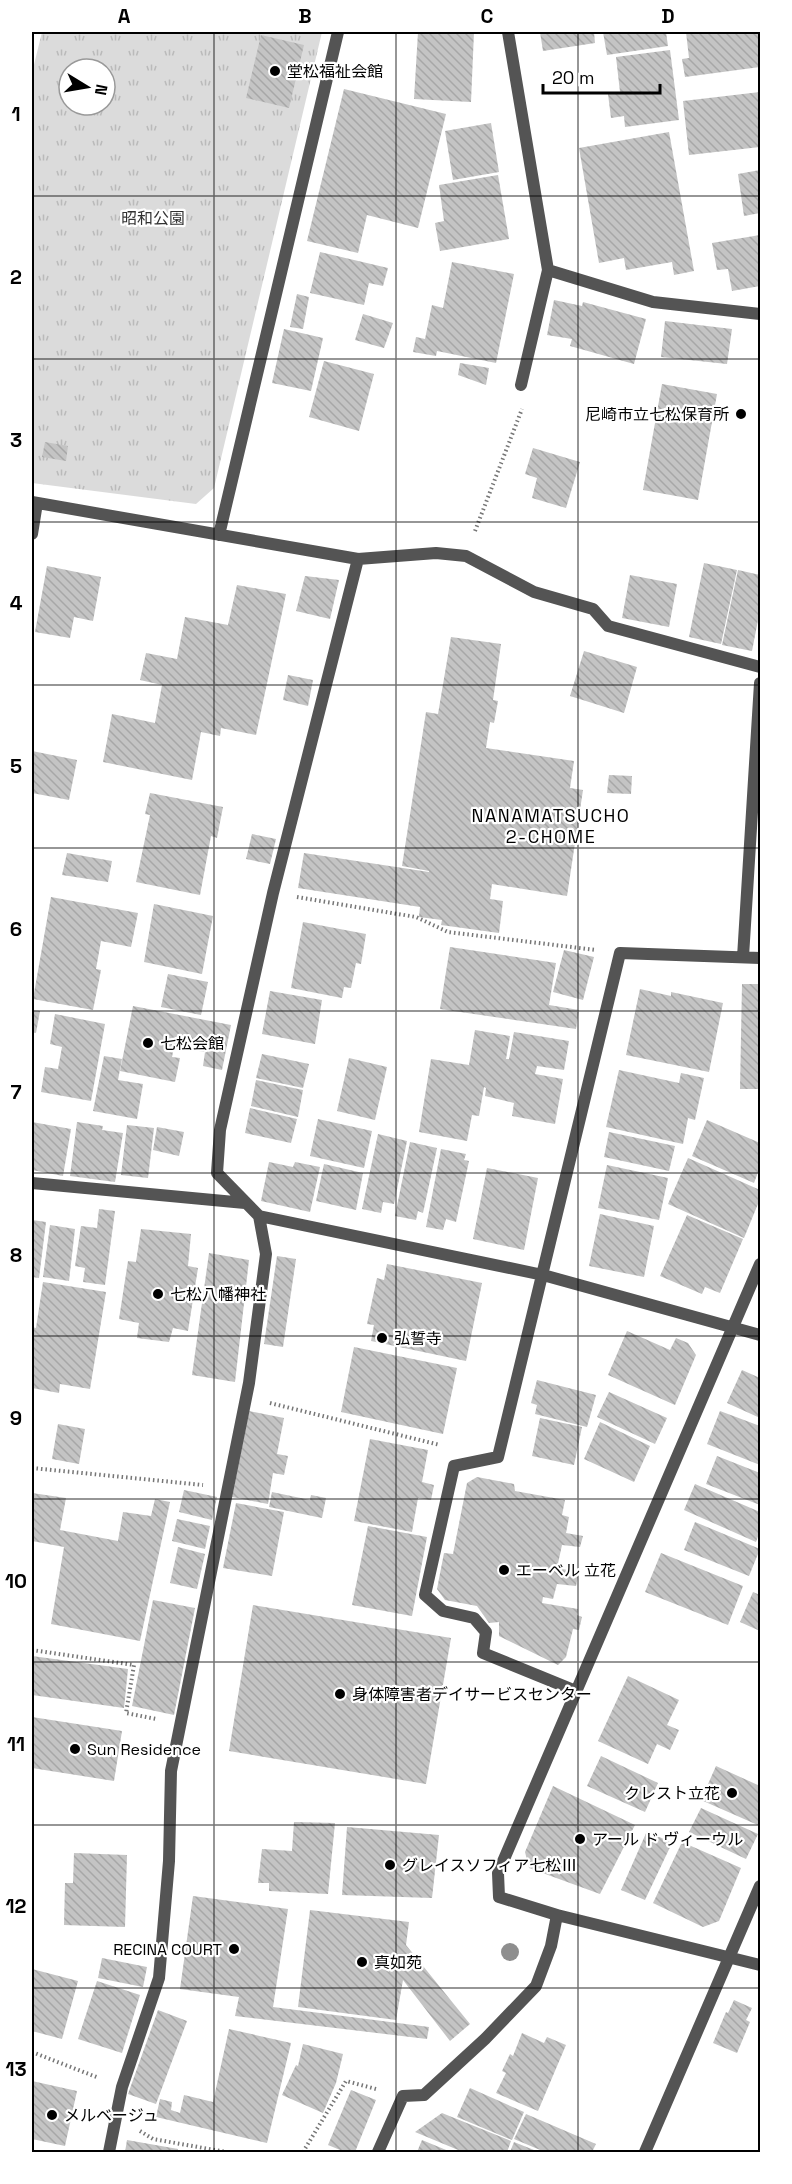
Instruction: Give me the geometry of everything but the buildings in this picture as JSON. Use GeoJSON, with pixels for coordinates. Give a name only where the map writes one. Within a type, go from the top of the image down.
{"type":"FeatureCollection","features":[{"type":"Feature","properties":{"kind":"street"},"geometry":{"type":"LineString","coordinates":[[219,535],[338,32]]}},
{"type":"Feature","properties":{"kind":"street"},"geometry":{"type":"LineString","coordinates":[[508,32],[548,270],[520,385]]}},
{"type":"Feature","properties":{"kind":"street"},"geometry":{"type":"LineString","coordinates":[[548,270],[653,302],[760,314]]}},
{"type":"Feature","properties":{"kind":"street"},"geometry":{"type":"LineString","coordinates":[[32,534],[34,503],[358,559],[436,553],[466,556],[534,592],[593,609],[608,626],[760,667]]}},
{"type":"Feature","properties":{"kind":"street"},"geometry":{"type":"LineString","coordinates":[[358,559],[273,893],[220,1130],[217,1173],[259,1216],[543,1275],[760,1335]]}},
{"type":"Feature","properties":{"kind":"street"},"geometry":{"type":"LineString","coordinates":[[743,957],[760,683]]}},
{"type":"Feature","properties":{"kind":"street"},"geometry":{"type":"LineString","coordinates":[[576,1691],[483,1653],[486,1632],[474,1618],[443,1611],[425,1595],[454,1466],[498,1457],[620,953],[760,958]]}},
{"type":"Feature","properties":{"kind":"street"},"geometry":{"type":"LineString","coordinates":[[32,1183],[245,1203]]}},
{"type":"Feature","properties":{"kind":"street"},"geometry":{"type":"LineString","coordinates":[[108,2152],[117,2119],[122,2087],[159,1978],[169,1861],[171,1770],[246,1397],[266,1254],[259,1216]]}},
{"type":"Feature","properties":{"kind":"street"},"geometry":{"type":"LineString","coordinates":[[760,1264],[498,1873],[499,1897],[557,1915],[760,1965]]}},
{"type":"Feature","properties":{"kind":"street"},"geometry":{"type":"LineString","coordinates":[[645,2152],[760,1886]]}},
{"type":"Feature","properties":{"kind":"street"},"geometry":{"type":"LineString","coordinates":[[378,2152],[403,2096],[424,2095],[485,2039],[536,1986],[551,1946],[557,1915]]}},
{"type":"Feature","properties":{"kind":"path"},"geometry":{"type":"LineString","coordinates":[[466,556],[524,405],[520,385]]}},
{"type":"Feature","properties":{"kind":"path"},"geometry":{"type":"LineString","coordinates":[[273,893],[416,917],[448,932],[620,953]]}},
{"type":"Feature","properties":{"kind":"path"},"geometry":{"type":"LineString","coordinates":[[246,1397],[448,1447]]}},
{"type":"Feature","properties":{"kind":"path"},"geometry":{"type":"LineString","coordinates":[[32,1467],[228,1487]]}},
{"type":"Feature","properties":{"kind":"path"},"geometry":{"type":"LineString","coordinates":[[32,1650],[134,1665],[126,1713],[181,1723]]}},
{"type":"Feature","properties":{"kind":"path"},"geometry":{"type":"LineString","coordinates":[[32,2052],[122,2087]]}},
{"type":"Feature","properties":{"kind":"path"},"geometry":{"type":"LineString","coordinates":[[303,2152],[346,2081],[403,2096]]}},
{"type":"Feature","properties":{"kind":"path"},"geometry":{"type":"LineString","coordinates":[[117,2119],[153,2139],[226,2152]]}},
{"type":"Feature","properties":{"kind":"green space","name":"昭和公園"},"geometry":{"type":"Polygon","coordinates":[[[42,32],[322,32],[214,488],[196,504],[32,483],[32,73],[42,32]]]}},
{"type":"Feature","properties":{"kind":"place","name":"堂松福祉会館"},"geometry":{"type":"Point","coordinates":[275,71]}},
{"type":"Feature","properties":{"kind":"place","name":"尼崎市立七松保育所"},"geometry":{"type":"Point","coordinates":[741,414]}},
{"type":"Feature","properties":{"kind":"place","name":"七松会館"},"geometry":{"type":"Point","coordinates":[148,1043]}},
{"type":"Feature","properties":{"kind":"place","name":"七松八幡神社"},"geometry":{"type":"Point","coordinates":[158,1294]}},
{"type":"Feature","properties":{"kind":"place","name":"弘誓寺"},"geometry":{"type":"Point","coordinates":[382,1338]}},
{"type":"Feature","properties":{"kind":"place","name":"エーベル 立花"},"geometry":{"type":"Point","coordinates":[504,1570]}},
{"type":"Feature","properties":{"kind":"place","name":"身体障害者デイサービスセンター"},"geometry":{"type":"Point","coordinates":[340,1694]}},
{"type":"Feature","properties":{"kind":"place","name":"Sun Residence"},"geometry":{"type":"Point","coordinates":[75,1749]}},
{"type":"Feature","properties":{"kind":"place","name":"クレスト立花"},"geometry":{"type":"Point","coordinates":[732,1793]}},
{"type":"Feature","properties":{"kind":"place","name":"アール ド ヴィーウル"},"geometry":{"type":"Point","coordinates":[580,1839]}},
{"type":"Feature","properties":{"kind":"place","name":"グレイスソフィア七松Ⅲ"},"geometry":{"type":"Point","coordinates":[390,1865]}},
{"type":"Feature","properties":{"kind":"place","name":"RECINA COURT"},"geometry":{"type":"Point","coordinates":[234,1949]}},
{"type":"Feature","properties":{"kind":"place","name":"真如苑"},"geometry":{"type":"Point","coordinates":[362,1962]}},
{"type":"Feature","properties":{"kind":"place","name":"メルベージュ"},"geometry":{"type":"Point","coordinates":[52,2115]}},
{"type":"Feature","properties":{"kind":"district","name":"NANAMATSUCHO 2-CHOME"},"geometry":{"type":"Point","coordinates":[551,825]}}]}
